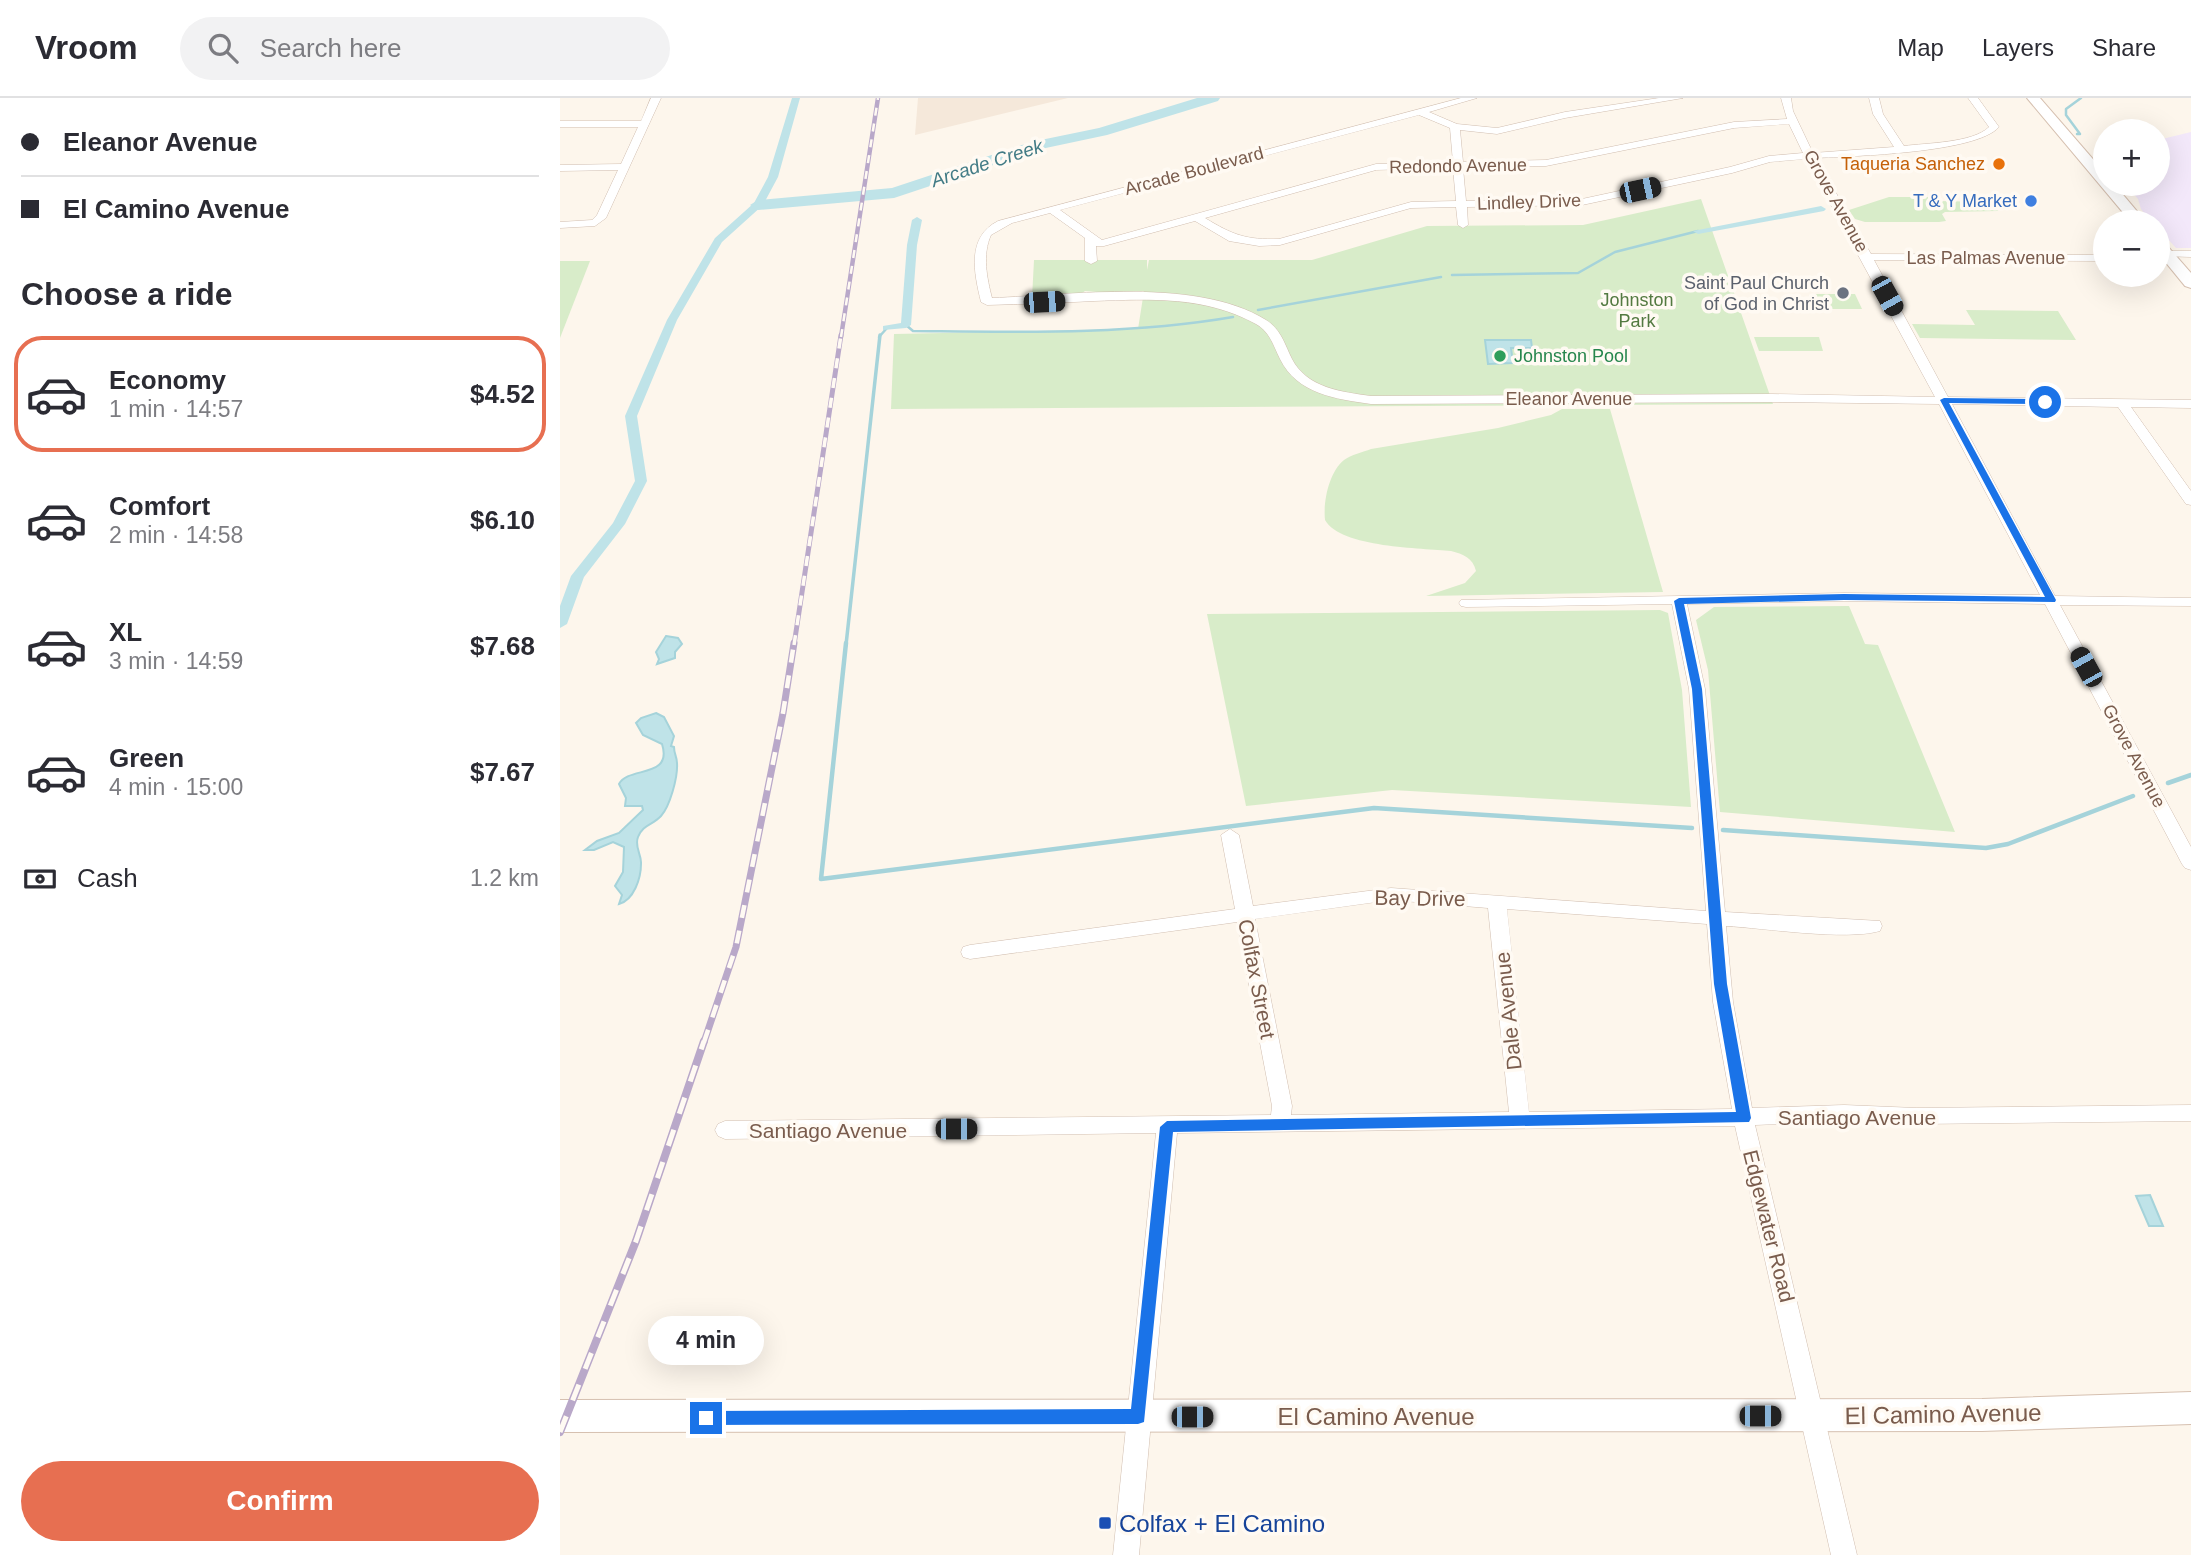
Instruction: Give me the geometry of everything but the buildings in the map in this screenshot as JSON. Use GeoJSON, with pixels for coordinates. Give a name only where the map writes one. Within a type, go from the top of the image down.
{"type":"FeatureCollection","features":[{"type":"Feature","properties":{"kind":"main road"},"geometry":{"type":"LineString","coordinates":[[2033,98],[2093,168]]}},
{"type":"Feature","properties":{"kind":"main road"},"geometry":{"type":"LineString","coordinates":[[2117,196],[2129,210]]}},
{"type":"Feature","properties":{"kind":"main road"},"geometry":{"type":"LineString","coordinates":[[2170,260],[2191,283]]}},
{"type":"Feature","properties":{"kind":"main road","name":"El Camino Avenue"},"geometry":{"type":"LineString","coordinates":[[560,1416],[1814,1416],[1982,1415],[2191,1408]]}},
{"type":"Feature","properties":{"kind":"street"},"geometry":{"type":"LineString","coordinates":[[560,225],[595,223],[602,216],[656,98]]}},
{"type":"Feature","properties":{"kind":"street","name":"Arcade Boulevard"},"geometry":{"type":"LineString","coordinates":[[987,302],[981,270],[985,236],[1008,221],[1472,98]]}},
{"type":"Feature","properties":{"kind":"street"},"geometry":{"type":"LineString","coordinates":[[1420,111],[1455,127],[1478,131],[1503,130],[1565,115],[1678,98]]}},
{"type":"Feature","properties":{"kind":"street","name":"Grove Avenue"},"geometry":{"type":"LineString","coordinates":[[1786,98],[1792,121],[1809,155],[2052,600],[2190,862]]}},
{"type":"Feature","properties":{"kind":"street"},"geometry":{"type":"LineString","coordinates":[[1874,98],[1878,114],[1901,149]]}},
{"type":"Feature","properties":{"kind":"street","name":"Lindley Drive"},"geometry":{"type":"LineString","coordinates":[[1196,217],[1233,239],[1273,243],[1293,240],[1405,206],[1582,202],[1732,170],[1769,159],[1901,149],[1969,140],[1990,133],[1994,125],[1973,98]]}},
{"type":"Feature","properties":{"kind":"street","name":"Redondo Avenue"},"geometry":{"type":"LineString","coordinates":[[1090,237],[1100,244],[1364,170],[1401,165],[1546,163],[1734,125],[1792,121]]}},
{"type":"Feature","properties":{"kind":"street"},"geometry":{"type":"LineString","coordinates":[[560,124],[643,124]]}},
{"type":"Feature","properties":{"kind":"street"},"geometry":{"type":"LineString","coordinates":[[1455,127],[1463,225]]}},
{"type":"Feature","properties":{"kind":"street"},"geometry":{"type":"LineString","coordinates":[[560,168],[625,167]]}},
{"type":"Feature","properties":{"kind":"street"},"geometry":{"type":"LineString","coordinates":[[1051,209],[1090,237],[1091,261]]}},
{"type":"Feature","properties":{"kind":"street"},"geometry":{"type":"LineString","coordinates":[[2170,253],[2191,254]]}},
{"type":"Feature","properties":{"kind":"street","name":"Las Palmas Avenue"},"geometry":{"type":"LineString","coordinates":[[1867,257],[2093,258]]}},
{"type":"Feature","properties":{"kind":"street","name":"Eleanor Avenue"},"geometry":{"type":"LineString","coordinates":[[987,302],[1167,295],[1222,304],[1263,323],[1276,336],[1296,375],[1327,391],[1371,400],[1944,400],[2191,404]]}},
{"type":"Feature","properties":{"kind":"street"},"geometry":{"type":"LineString","coordinates":[[2122,403],[2191,501]]}},
{"type":"Feature","properties":{"kind":"street"},"geometry":{"type":"LineString","coordinates":[[1465,603],[1844,597],[2191,602]]}},
{"type":"Feature","properties":{"kind":"street","name":"Edgewater Road"},"geometry":{"type":"LineString","coordinates":[[1679,601],[1697,689],[1723,999],[1744,1118],[1844,1555]]}},
{"type":"Feature","properties":{"kind":"street","name":"Colfax Street"},"geometry":{"type":"LineString","coordinates":[[1230,835],[1282,1106],[1280,1123]]}},
{"type":"Feature","properties":{"kind":"street","name":"Bay Drive"},"geometry":{"type":"LineString","coordinates":[[970,952],[1391,894],[1836,927],[1873,926]]}},
{"type":"Feature","properties":{"kind":"street","name":"Dale Avenue"},"geometry":{"type":"LineString","coordinates":[[1497,901],[1520,1121]]}},
{"type":"Feature","properties":{"kind":"street","name":"Santiago Avenue"},"geometry":{"type":"LineString","coordinates":[[725,1130],[1167,1127],[1280,1123],[1744,1118],[1844,1113],[1916,1116],[2191,1113]]}},
{"type":"Feature","properties":{"kind":"street"},"geometry":{"type":"LineString","coordinates":[[1126,1555],[1167,1127]]}},
{"type":"Feature","properties":{"kind":"shaded area"},"geometry":{"type":"Polygon","coordinates":[[[918,98],[1068,98],[915,135],[918,98]]]}},
{"type":"Feature","properties":{"kind":"shaded area"},"geometry":{"type":"Polygon","coordinates":[[[2191,132],[2191,248],[2176,248],[2170,241],[2170,210],[2142,210],[2135,196],[2170,196],[2170,137],[2191,132]]]}},
{"type":"Feature","properties":{"kind":"green space"},"geometry":{"type":"Polygon","coordinates":[[[1889,197],[1934,197],[1938,201],[1991,202],[1998,211],[1945,212],[1942,214],[1946,221],[1939,222],[1865,222],[1855,219],[1849,210],[1889,197]]]}},
{"type":"Feature","properties":{"kind":"green space","name":"Johnston Park"},"geometry":{"type":"Polygon","coordinates":[[[1701,199],[1773,404],[891,409],[894,334],[1138,329],[1144,291],[1085,291],[1078,296],[1032,298],[1034,260],[1147,260],[1147,270],[1149,260],[1312,260],[1427,226],[1583,225],[1701,199]]]}},
{"type":"Feature","properties":{"kind":"green space"},"geometry":{"type":"Polygon","coordinates":[[[560,261],[590,261],[560,338],[560,261]]]}},
{"type":"Feature","properties":{"kind":"green space"},"geometry":{"type":"Polygon","coordinates":[[[1814,294],[1855,294],[1862,309],[1821,309],[1814,294]]]}},
{"type":"Feature","properties":{"kind":"green space"},"geometry":{"type":"Polygon","coordinates":[[[1966,310],[2058,311],[2076,340],[1920,338],[1912,324],[1975,325],[1966,310]]]}},
{"type":"Feature","properties":{"kind":"green space"},"geometry":{"type":"Polygon","coordinates":[[[1754,337],[1819,337],[1823,351],[1759,351],[1754,337]]]}},
{"type":"Feature","properties":{"kind":"green space"},"geometry":{"type":"Polygon","coordinates":[[[1562,409],[1610,409],[1663,592],[1426,596],[1465,583],[1476,571],[1473,563],[1463,555],[1451,551],[1364,541],[1334,529],[1325,520],[1326,496],[1334,472],[1350,457],[1371,449],[1498,428],[1551,415],[1562,409]]]}},
{"type":"Feature","properties":{"kind":"green space"},"geometry":{"type":"Polygon","coordinates":[[[1849,606],[1865,644],[1878,645],[1955,832],[1720,812],[1708,670],[1696,620],[1714,607],[1849,606]]]}},
{"type":"Feature","properties":{"kind":"green space"},"geometry":{"type":"Polygon","coordinates":[[[1660,610],[1668,613],[1682,690],[1691,807],[1392,790],[1246,806],[1207,614],[1660,610]]]}},
{"type":"Feature","properties":{"kind":"water","name":"Johnston Pool"},"geometry":{"type":"Polygon","coordinates":[[[1485,340],[1531,340],[1532,348],[1511,348],[1513,363],[1488,364],[1485,340]]]}},
{"type":"Feature","properties":{"kind":"water"},"geometry":{"type":"Polygon","coordinates":[[[666,636],[678,638],[682,644],[675,652],[675,658],[657,664],[659,659],[656,652],[666,636]]]}},
{"type":"Feature","properties":{"kind":"water"},"geometry":{"type":"Polygon","coordinates":[[[656,713],[664,717],[674,736],[671,746],[674,747],[677,761],[675,783],[664,811],[638,837],[640,876],[633,893],[619,904],[622,895],[615,886],[623,872],[624,847],[613,842],[594,850],[585,850],[597,841],[619,833],[643,810],[642,806],[625,806],[626,798],[619,784],[631,775],[656,767],[661,762],[664,755],[662,744],[643,735],[636,723],[641,718],[656,713]]]}},
{"type":"Feature","properties":{"kind":"water"},"geometry":{"type":"Polygon","coordinates":[[[2150,1195],[2163,1226],[2149,1226],[2136,1196],[2150,1195]]]}},
{"type":"Feature","properties":{"kind":"waterway"},"geometry":{"type":"LineString","coordinates":[[560,624],[578,576],[619,524],[641,481],[631,416],[672,320],[718,240],[758,205],[773,177],[796,98]]}},
{"type":"Feature","properties":{"kind":"waterway","name":"Arcade Creek"},"geometry":{"type":"LineString","coordinates":[[758,205],[894,193],[1037,145],[1102,132],[1213,98]]}},
{"type":"Feature","properties":{"kind":"waterway"},"geometry":{"type":"LineString","coordinates":[[2077,134],[2080,134],[2066,115],[2066,109],[2081,98]]}},
{"type":"Feature","properties":{"kind":"waterway"},"geometry":{"type":"LineString","coordinates":[[911,188],[912,195]]}},
{"type":"Feature","properties":{"kind":"waterway"},"geometry":{"type":"LineString","coordinates":[[1698,231],[1821,209]]}},
{"type":"Feature","properties":{"kind":"waterway"},"geometry":{"type":"LineString","coordinates":[[887,328],[906,325],[912,245],[917,220]]}},
{"type":"Feature","properties":{"kind":"waterway"},"geometry":{"type":"LineString","coordinates":[[1452,275],[1578,273],[1615,252],[1698,231]]}},
{"type":"Feature","properties":{"kind":"waterway"},"geometry":{"type":"LineString","coordinates":[[1258,310],[1441,277]]}},
{"type":"Feature","properties":{"kind":"waterway"},"geometry":{"type":"LineString","coordinates":[[906,325],[913,331],[1114,330],[1233,317]]}},
{"type":"Feature","properties":{"kind":"waterway"},"geometry":{"type":"LineString","coordinates":[[880,336],[887,328]]}},
{"type":"Feature","properties":{"kind":"waterway"},"geometry":{"type":"LineString","coordinates":[[846,645],[880,336]]}},
{"type":"Feature","properties":{"kind":"waterway"},"geometry":{"type":"LineString","coordinates":[[846,643],[821,879],[1374,808],[1692,828]]}},
{"type":"Feature","properties":{"kind":"waterway"},"geometry":{"type":"LineString","coordinates":[[2168,783],[2191,775]]}},
{"type":"Feature","properties":{"kind":"waterway"},"geometry":{"type":"LineString","coordinates":[[1723,830],[1986,848],[2008,844],[2133,796]]}},
{"type":"Feature","properties":{"kind":"railway"},"geometry":{"type":"LineString","coordinates":[[841,337],[878,98]]}},
{"type":"Feature","properties":{"kind":"railway"},"geometry":{"type":"LineString","coordinates":[[794,645],[841,335]]}},
{"type":"Feature","properties":{"kind":"railway"},"geometry":{"type":"LineString","coordinates":[[704,1042],[736,947],[783,713],[794,643]]}},
{"type":"Feature","properties":{"kind":"railway"},"geometry":{"type":"LineString","coordinates":[[560,1432],[636,1241],[704,1041]]}},
{"type":"Feature","properties":{"kind":"place","name":"Taqueria Sanchez"},"geometry":{"type":"Point","coordinates":[1999,164]}},
{"type":"Feature","properties":{"kind":"place","name":"T & Y Market"},"geometry":{"type":"Point","coordinates":[2031,201]}},
{"type":"Feature","properties":{"kind":"place","name":"Saint Paul Church of God in Christ"},"geometry":{"type":"Point","coordinates":[1843,293]}},
{"type":"Feature","properties":{"kind":"place","name":"Johnston Pool"},"geometry":{"type":"Point","coordinates":[1500,356]}},
{"type":"Feature","properties":{"kind":"place","name":"Colfax + El Camino"},"geometry":{"type":"Point","coordinates":[1105,1523]}},
{"type":"Feature","properties":{"kind":"route"},"geometry":{"type":"LineString","coordinates":[[706,1418],[1138,1417],[1167,1127],[1280,1123],[1744,1118],[1720,984],[1697,689],[1679,601],[1844,597],[2052,600],[1944,400],[2045,402]]}}]}
